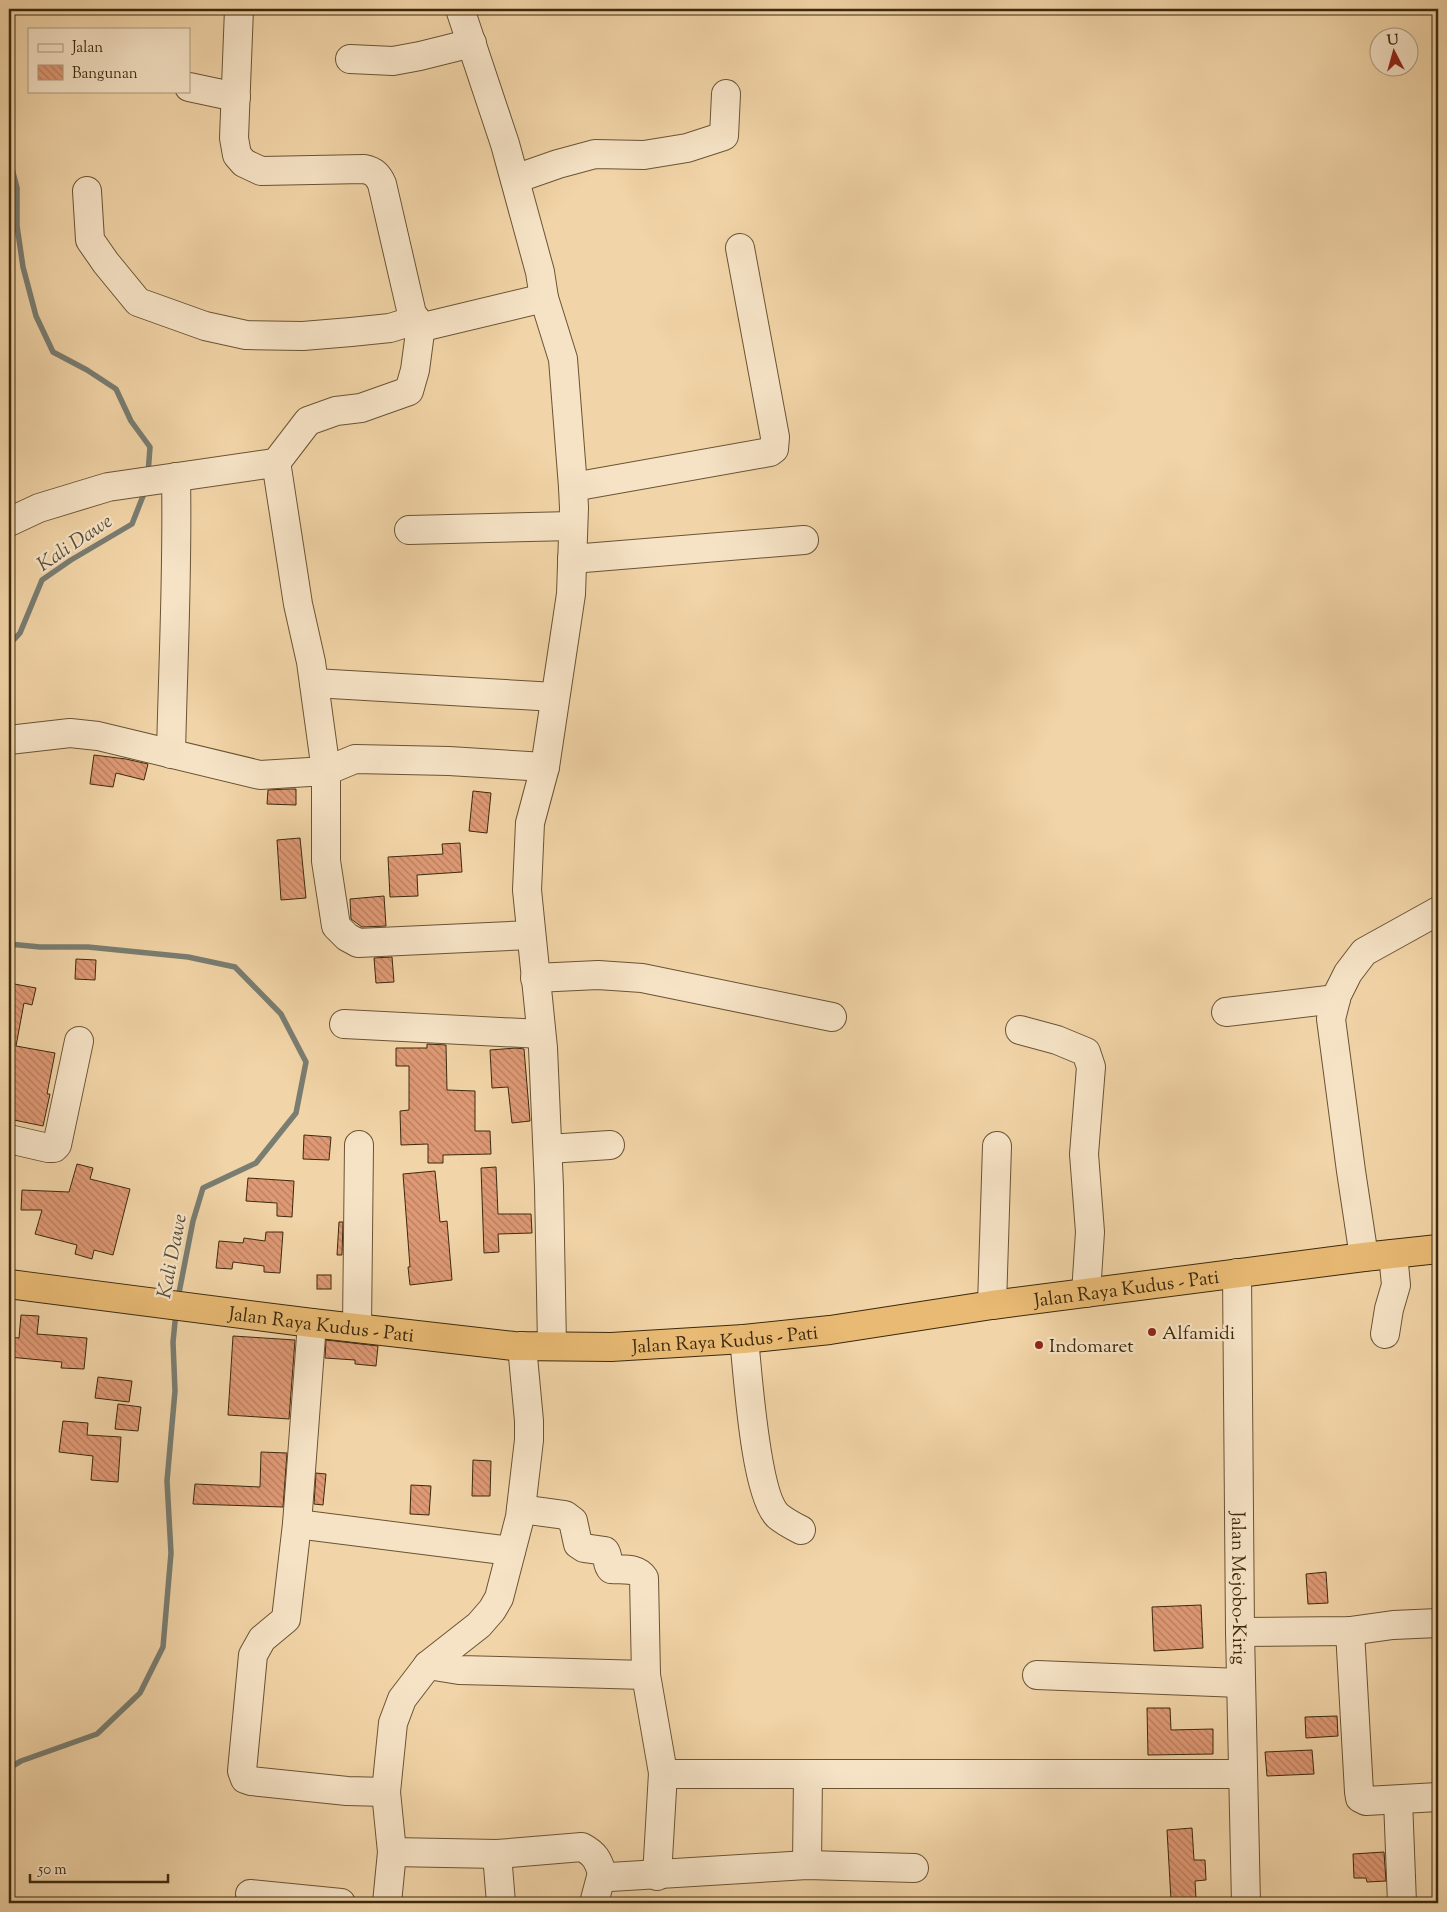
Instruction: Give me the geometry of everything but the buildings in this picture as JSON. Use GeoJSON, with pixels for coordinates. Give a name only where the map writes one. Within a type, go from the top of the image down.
{"type":"FeatureCollection","features":[{"type":"Feature","properties":{"kind":"highway","name":"Jalan Raya Kudus - Pati"},"geometry":{"type":"LineString","coordinates":[[9,1284],[312,1323],[522,1346],[611,1347],[744,1339],[830,1330],[1086,1292],[1438,1249]]}},
{"type":"Feature","properties":{"kind":"street"},"geometry":{"type":"LineString","coordinates":[[239,9],[234,138],[237,155],[244,163],[261,171],[364,169],[372,171],[378,176],[382,184],[412,314],[418,323],[415,370],[409,391],[361,408],[336,411],[308,421],[275,464],[298,604],[311,662],[326,771],[326,861],[336,926],[347,938],[358,943],[531,935]]}},
{"type":"Feature","properties":{"kind":"street"},"geometry":{"type":"LineString","coordinates":[[460,9],[505,144],[540,272],[544,298],[563,359],[573,487],[571,594],[545,767],[530,823],[527,890],[541,1034],[548,1149],[552,1345]]}},
{"type":"Feature","properties":{"kind":"street"},"geometry":{"type":"LineString","coordinates":[[350,59],[394,61],[472,43]]}},
{"type":"Feature","properties":{"kind":"street"},"geometry":{"type":"LineString","coordinates":[[190,87],[236,97]]}},
{"type":"Feature","properties":{"kind":"street"},"geometry":{"type":"LineString","coordinates":[[515,179],[595,154],[652,153],[687,148],[724,136],[726,94]]}},
{"type":"Feature","properties":{"kind":"street"},"geometry":{"type":"LineString","coordinates":[[87,191],[90,240],[138,302],[205,326],[246,336],[303,336],[390,328],[418,323],[427,326],[544,298]]}},
{"type":"Feature","properties":{"kind":"street"},"geometry":{"type":"LineString","coordinates":[[573,487],[770,452],[774,448],[775,438],[740,248]]}},
{"type":"Feature","properties":{"kind":"street"},"geometry":{"type":"LineString","coordinates":[[9,522],[39,508],[108,487],[272,462],[275,464]]}},
{"type":"Feature","properties":{"kind":"street"},"geometry":{"type":"LineString","coordinates":[[171,754],[174,623],[178,551],[176,477]]}},
{"type":"Feature","properties":{"kind":"street"},"geometry":{"type":"LineString","coordinates":[[409,530],[573,526]]}},
{"type":"Feature","properties":{"kind":"street"},"geometry":{"type":"LineString","coordinates":[[572,559],[804,540]]}},
{"type":"Feature","properties":{"kind":"street"},"geometry":{"type":"LineString","coordinates":[[314,683],[556,697]]}},
{"type":"Feature","properties":{"kind":"street"},"geometry":{"type":"LineString","coordinates":[[9,740],[70,733],[98,736],[260,775],[326,771],[355,760],[545,767]]}},
{"type":"Feature","properties":{"kind":"street"},"geometry":{"type":"LineString","coordinates":[[1364,1257],[1331,1019],[1336,999],[1348,974],[1364,952],[1438,911]]}},
{"type":"Feature","properties":{"kind":"street"},"geometry":{"type":"LineString","coordinates":[[535,978],[598,975],[642,978],[832,1017]]}},
{"type":"Feature","properties":{"kind":"street"},"geometry":{"type":"LineString","coordinates":[[1226,1012],[1336,999]]}},
{"type":"Feature","properties":{"kind":"street"},"geometry":{"type":"LineString","coordinates":[[344,1024],[541,1034]]}},
{"type":"Feature","properties":{"kind":"street"},"geometry":{"type":"LineString","coordinates":[[1020,1030],[1077,1047],[1086,1052],[1092,1067],[1084,1154],[1090,1232],[1086,1292]]}},
{"type":"Feature","properties":{"kind":"street"},"geometry":{"type":"LineString","coordinates":[[9,1139],[48,1148],[54,1148],[57,1145],[79,1041]]}},
{"type":"Feature","properties":{"kind":"street"},"geometry":{"type":"LineString","coordinates":[[357,1328],[359,1145]]}},
{"type":"Feature","properties":{"kind":"street"},"geometry":{"type":"LineString","coordinates":[[548,1149],[610,1145]]}},
{"type":"Feature","properties":{"kind":"street"},"geometry":{"type":"LineString","coordinates":[[992,1305],[997,1146]]}},
{"type":"Feature","properties":{"kind":"street"},"geometry":{"type":"LineString","coordinates":[[1385,1334],[1389,1309],[1396,1285],[1393,1254]]}},
{"type":"Feature","properties":{"kind":"street","name":"Jalan Mejobo-Kirig"},"geometry":{"type":"LineString","coordinates":[[1237,1273],[1240,1683],[1246,1903]]}},
{"type":"Feature","properties":{"kind":"street"},"geometry":{"type":"LineString","coordinates":[[312,1323],[297,1524],[286,1618],[262,1639],[254,1655],[242,1765],[243,1775],[251,1781],[347,1791],[386,1792]]}},
{"type":"Feature","properties":{"kind":"street"},"geometry":{"type":"LineString","coordinates":[[744,1339],[759,1469],[766,1495],[777,1515],[801,1530]]}},
{"type":"Feature","properties":{"kind":"street"},"geometry":{"type":"LineString","coordinates":[[387,1903],[392,1852],[386,1792],[394,1723],[402,1699],[428,1665],[479,1625],[492,1610],[499,1598],[511,1551],[521,1509],[529,1440],[522,1346]]}},
{"type":"Feature","properties":{"kind":"street"},"geometry":{"type":"LineString","coordinates":[[521,1509],[565,1515],[572,1521],[578,1544],[584,1548],[605,1551],[611,1569],[633,1570],[644,1578],[646,1675],[663,1773],[657,1876]]}},
{"type":"Feature","properties":{"kind":"street"},"geometry":{"type":"LineString","coordinates":[[297,1524],[511,1551]]}},
{"type":"Feature","properties":{"kind":"street"},"geometry":{"type":"LineString","coordinates":[[1240,1632],[1350,1631],[1392,1625],[1438,1623]]}},
{"type":"Feature","properties":{"kind":"street"},"geometry":{"type":"LineString","coordinates":[[1350,1631],[1358,1792],[1360,1798],[1366,1801],[1438,1797]]}},
{"type":"Feature","properties":{"kind":"street"},"geometry":{"type":"LineString","coordinates":[[428,1665],[459,1670],[646,1675]]}},
{"type":"Feature","properties":{"kind":"street"},"geometry":{"type":"LineString","coordinates":[[1038,1675],[1240,1683]]}},
{"type":"Feature","properties":{"kind":"street"},"geometry":{"type":"LineString","coordinates":[[663,1773],[679,1775],[1242,1774]]}},
{"type":"Feature","properties":{"kind":"street"},"geometry":{"type":"LineString","coordinates":[[807,1865],[808,1775]]}},
{"type":"Feature","properties":{"kind":"street"},"geometry":{"type":"LineString","coordinates":[[1398,1800],[1402,1903]]}},
{"type":"Feature","properties":{"kind":"street"},"geometry":{"type":"LineString","coordinates":[[392,1852],[497,1854],[582,1848],[598,1858],[602,1873],[594,1903]]}},
{"type":"Feature","properties":{"kind":"street"},"geometry":{"type":"LineString","coordinates":[[497,1854],[501,1903]]}},
{"type":"Feature","properties":{"kind":"street"},"geometry":{"type":"LineString","coordinates":[[602,1873],[610,1877],[657,1876],[807,1865],[914,1868]]}},
{"type":"Feature","properties":{"kind":"street"},"geometry":{"type":"LineString","coordinates":[[250,1894],[341,1903]]}},
{"type":"Feature","properties":{"kind":"waterway","name":"Kali Dawe"},"geometry":{"type":"LineString","coordinates":[[9,157],[17,188],[17,226],[23,267],[36,316],[53,352],[87,370],[116,389],[131,421],[150,447],[148,474]]}},
{"type":"Feature","properties":{"kind":"waterway","name":"Kali Dawe"},"geometry":{"type":"LineString","coordinates":[[9,645],[20,633],[42,580],[71,560],[132,524],[145,491]]}},
{"type":"Feature","properties":{"kind":"waterway","name":"Kali Dawe"},"geometry":{"type":"LineString","coordinates":[[9,944],[40,947],[88,947],[188,957],[235,967],[281,1014],[306,1062],[296,1113],[256,1163],[203,1188],[193,1221],[178,1298]]}},
{"type":"Feature","properties":{"kind":"waterway","name":"Kali Dawe"},"geometry":{"type":"LineString","coordinates":[[9,1768],[21,1761],[97,1734],[140,1693],[163,1647],[171,1553],[167,1481],[175,1391],[173,1342],[176,1312]]}},
{"type":"Feature","properties":{"kind":"place","name":"Alfamidi"},"geometry":{"type":"Point","coordinates":[1152,1332]}},
{"type":"Feature","properties":{"kind":"place","name":"Indomaret"},"geometry":{"type":"Point","coordinates":[1039,1345]}}]}
